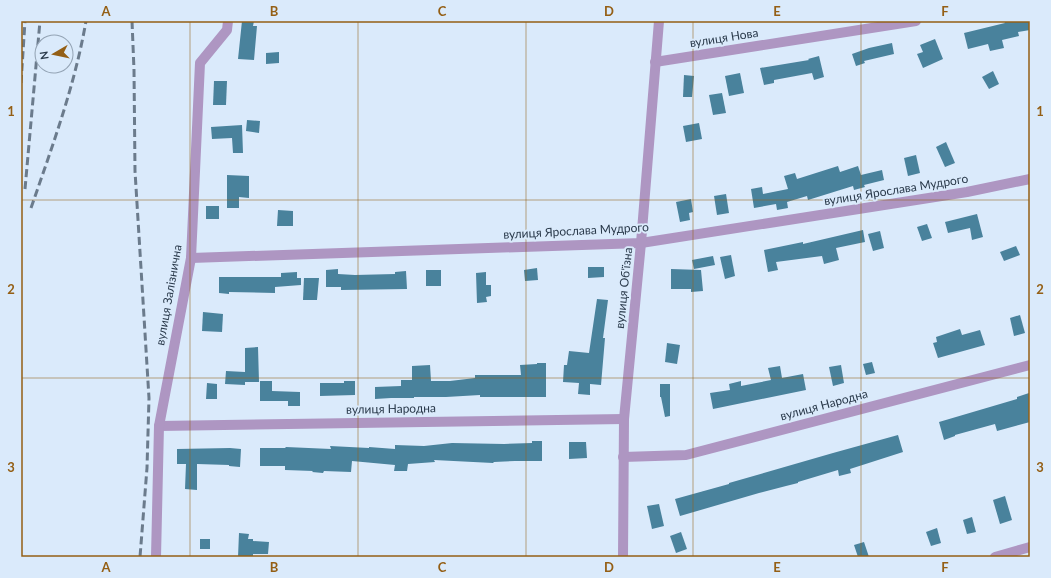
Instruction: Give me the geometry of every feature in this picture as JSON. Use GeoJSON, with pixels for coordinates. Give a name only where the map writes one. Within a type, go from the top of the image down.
{"type":"FeatureCollection","features":[{"type":"Feature","properties":{"kind":"street","name":"вулиця Залізнична"},"geometry":{"type":"LineString","coordinates":[[156,557],[159,426],[191,258],[200,63],[227,30],[228,21]]}},
{"type":"Feature","properties":{"kind":"street","name":"вулиця Об'їзна"},"geometry":{"type":"LineString","coordinates":[[623,557],[624,419],[641,243],[659,21]]}},
{"type":"Feature","properties":{"kind":"street","name":"вулиця Нова"},"geometry":{"type":"LineString","coordinates":[[655,62],[916,21]]}},
{"type":"Feature","properties":{"kind":"street","name":"вулиця Ярослава Мудрого"},"geometry":{"type":"LineString","coordinates":[[191,258],[641,243],[967,192],[1030,179]]}},
{"type":"Feature","properties":{"kind":"street","name":"вулиця Народна"},"geometry":{"type":"LineString","coordinates":[[623,457],[686,455],[1030,365]]}},
{"type":"Feature","properties":{"kind":"street","name":"вулиця Народна"},"geometry":{"type":"LineString","coordinates":[[159,426],[624,419]]}},
{"type":"Feature","properties":{"kind":"street"},"geometry":{"type":"LineString","coordinates":[[995,557],[1030,547]]}},
{"type":"Feature","properties":{"kind":"building"},"geometry":{"type":"Polygon","coordinates":[[[242,21],[254,21],[253,26],[257,26],[254,60],[238,59],[242,21]]]}},
{"type":"Feature","properties":{"kind":"building"},"geometry":{"type":"Polygon","coordinates":[[[1004,21],[1030,21],[1030,30],[1018,32],[1019,36],[1002,40],[1004,48],[990,51],[988,44],[968,49],[964,33],[1005,23],[1004,21]]]}},
{"type":"Feature","properties":{"kind":"building"},"geometry":{"type":"Polygon","coordinates":[[[935,39],[943,59],[923,68],[917,54],[923,52],[920,45],[935,39]]]}},
{"type":"Feature","properties":{"kind":"building"},"geometry":{"type":"Polygon","coordinates":[[[892,43],[894,54],[864,61],[865,63],[856,66],[852,54],[869,48],[892,43]]]}},
{"type":"Feature","properties":{"kind":"building"},"geometry":{"type":"Polygon","coordinates":[[[279,52],[279,63],[266,64],[266,53],[279,52]]]}},
{"type":"Feature","properties":{"kind":"building"},"geometry":{"type":"Polygon","coordinates":[[[819,56],[824,77],[814,80],[812,73],[774,80],[774,83],[764,85],[760,68],[809,60],[808,59],[819,56]]]}},
{"type":"Feature","properties":{"kind":"building"},"geometry":{"type":"Polygon","coordinates":[[[993,71],[999,84],[989,89],[982,77],[993,71]]]}},
{"type":"Feature","properties":{"kind":"building"},"geometry":{"type":"Polygon","coordinates":[[[740,73],[744,93],[729,96],[725,76],[740,73]]]}},
{"type":"Feature","properties":{"kind":"building"},"geometry":{"type":"Polygon","coordinates":[[[684,75],[694,76],[692,97],[683,97],[684,75]]]}},
{"type":"Feature","properties":{"kind":"building"},"geometry":{"type":"Polygon","coordinates":[[[214,81],[227,81],[226,105],[213,105],[214,81]]]}},
{"type":"Feature","properties":{"kind":"building"},"geometry":{"type":"Polygon","coordinates":[[[722,93],[726,113],[713,115],[709,95],[722,93]]]}},
{"type":"Feature","properties":{"kind":"building"},"geometry":{"type":"Polygon","coordinates":[[[247,120],[260,121],[259,133],[246,131],[247,120]]]}},
{"type":"Feature","properties":{"kind":"building"},"geometry":{"type":"Polygon","coordinates":[[[699,123],[702,139],[686,142],[683,126],[699,123]]]}},
{"type":"Feature","properties":{"kind":"building"},"geometry":{"type":"Polygon","coordinates":[[[242,125],[243,153],[233,153],[232,138],[212,139],[211,127],[242,125]]]}},
{"type":"Feature","properties":{"kind":"building"},"geometry":{"type":"Polygon","coordinates":[[[946,142],[955,163],[945,167],[936,147],[946,142]]]}},
{"type":"Feature","properties":{"kind":"building"},"geometry":{"type":"Polygon","coordinates":[[[916,155],[920,173],[908,176],[904,158],[916,155]]]}},
{"type":"Feature","properties":{"kind":"building"},"geometry":{"type":"Polygon","coordinates":[[[838,166],[840,172],[858,166],[861,175],[882,170],[884,180],[864,185],[865,187],[854,190],[853,186],[808,200],[807,196],[787,202],[788,208],[777,210],[776,204],[754,208],[751,189],[762,187],[763,194],[788,189],[784,176],[795,173],[797,179],[838,166]]]}},
{"type":"Feature","properties":{"kind":"building"},"geometry":{"type":"Polygon","coordinates":[[[227,175],[249,176],[249,198],[239,197],[239,208],[227,208],[227,175]]]}},
{"type":"Feature","properties":{"kind":"building"},"geometry":{"type":"Polygon","coordinates":[[[726,194],[729,213],[717,215],[714,196],[726,194]]]}},
{"type":"Feature","properties":{"kind":"building"},"geometry":{"type":"Polygon","coordinates":[[[691,199],[693,212],[689,213],[690,220],[680,222],[676,202],[691,199]]]}},
{"type":"Feature","properties":{"kind":"building"},"geometry":{"type":"Polygon","coordinates":[[[206,206],[219,206],[219,219],[206,219],[206,206]]]}},
{"type":"Feature","properties":{"kind":"building"},"geometry":{"type":"Polygon","coordinates":[[[278,210],[293,211],[293,226],[277,226],[278,210]]]}},
{"type":"Feature","properties":{"kind":"building"},"geometry":{"type":"Polygon","coordinates":[[[977,214],[983,237],[972,240],[970,228],[948,233],[945,222],[977,214]]]}},
{"type":"Feature","properties":{"kind":"building"},"geometry":{"type":"Polygon","coordinates":[[[927,224],[932,238],[922,241],[917,227],[927,224]]]}},
{"type":"Feature","properties":{"kind":"building"},"geometry":{"type":"Polygon","coordinates":[[[863,230],[865,242],[836,248],[839,260],[824,264],[822,256],[776,262],[778,270],[768,272],[764,250],[803,242],[803,244],[863,230]]]}},
{"type":"Feature","properties":{"kind":"building"},"geometry":{"type":"Polygon","coordinates":[[[880,231],[884,248],[873,251],[868,234],[880,231]]]}},
{"type":"Feature","properties":{"kind":"building"},"geometry":{"type":"Polygon","coordinates":[[[1016,246],[1020,255],[1004,261],[1000,252],[1016,246]]]}},
{"type":"Feature","properties":{"kind":"building"},"geometry":{"type":"Polygon","coordinates":[[[731,255],[735,276],[725,279],[720,257],[731,255]]]}},
{"type":"Feature","properties":{"kind":"building"},"geometry":{"type":"Polygon","coordinates":[[[713,256],[715,265],[694,269],[692,260],[713,256]]]}},
{"type":"Feature","properties":{"kind":"building"},"geometry":{"type":"Polygon","coordinates":[[[588,267],[604,267],[604,277],[588,278],[588,267]]]}},
{"type":"Feature","properties":{"kind":"building"},"geometry":{"type":"Polygon","coordinates":[[[537,268],[538,280],[525,281],[524,270],[537,268]]]}},
{"type":"Feature","properties":{"kind":"building"},"geometry":{"type":"Polygon","coordinates":[[[338,269],[338,274],[355,275],[395,274],[395,272],[406,271],[407,289],[341,290],[341,287],[326,287],[326,270],[338,269]]]}},
{"type":"Feature","properties":{"kind":"building"},"geometry":{"type":"Polygon","coordinates":[[[671,269],[701,270],[703,291],[691,292],[691,289],[671,289],[671,269]]]}},
{"type":"Feature","properties":{"kind":"building"},"geometry":{"type":"Polygon","coordinates":[[[426,270],[441,270],[441,286],[426,286],[426,270]]]}},
{"type":"Feature","properties":{"kind":"building"},"geometry":{"type":"Polygon","coordinates":[[[297,272],[297,278],[301,278],[301,285],[275,287],[275,293],[219,293],[219,277],[281,277],[281,273],[297,272]]]}},
{"type":"Feature","properties":{"kind":"building"},"geometry":{"type":"Polygon","coordinates":[[[486,272],[486,285],[491,285],[491,296],[486,297],[487,302],[477,303],[476,273],[486,272]]]}},
{"type":"Feature","properties":{"kind":"building"},"geometry":{"type":"Polygon","coordinates":[[[304,278],[319,278],[317,300],[303,300],[304,278]]]}},
{"type":"Feature","properties":{"kind":"building"},"geometry":{"type":"Polygon","coordinates":[[[597,299],[608,300],[603,338],[605,338],[601,385],[590,384],[590,395],[578,394],[579,383],[563,382],[564,365],[567,365],[569,351],[589,353],[597,299]]]}},
{"type":"Feature","properties":{"kind":"building"},"geometry":{"type":"Polygon","coordinates":[[[203,312],[223,314],[222,332],[202,331],[203,312]]]}},
{"type":"Feature","properties":{"kind":"building"},"geometry":{"type":"Polygon","coordinates":[[[1020,315],[1025,333],[1014,336],[1010,318],[1020,315]]]}},
{"type":"Feature","properties":{"kind":"building"},"geometry":{"type":"Polygon","coordinates":[[[960,329],[962,335],[980,330],[985,345],[938,358],[933,343],[937,342],[936,337],[960,329]]]}},
{"type":"Feature","properties":{"kind":"building"},"geometry":{"type":"Polygon","coordinates":[[[667,343],[680,345],[677,364],[665,362],[667,343]]]}},
{"type":"Feature","properties":{"kind":"building"},"geometry":{"type":"Polygon","coordinates":[[[258,347],[259,382],[245,382],[245,385],[225,384],[226,371],[245,372],[245,348],[258,347]]]}},
{"type":"Feature","properties":{"kind":"building"},"geometry":{"type":"Polygon","coordinates":[[[872,362],[875,373],[866,375],[863,364],[872,362]]]}},
{"type":"Feature","properties":{"kind":"building"},"geometry":{"type":"Polygon","coordinates":[[[546,363],[546,397],[480,397],[480,395],[375,399],[375,387],[401,386],[401,380],[412,380],[412,366],[430,365],[431,381],[450,381],[475,378],[475,375],[521,375],[520,365],[546,363]]]}},
{"type":"Feature","properties":{"kind":"building"},"geometry":{"type":"Polygon","coordinates":[[[841,365],[844,383],[833,386],[829,367],[841,365]]]}},
{"type":"Feature","properties":{"kind":"building"},"geometry":{"type":"Polygon","coordinates":[[[780,366],[782,378],[803,374],[806,390],[713,409],[710,393],[730,390],[729,384],[741,381],[741,386],[771,380],[768,368],[780,366]]]}},
{"type":"Feature","properties":{"kind":"building"},"geometry":{"type":"Polygon","coordinates":[[[260,381],[272,381],[272,391],[300,392],[300,406],[288,406],[288,401],[260,401],[260,381]]]}},
{"type":"Feature","properties":{"kind":"building"},"geometry":{"type":"Polygon","coordinates":[[[344,381],[355,381],[355,395],[320,396],[320,383],[344,383],[344,381]]]}},
{"type":"Feature","properties":{"kind":"building"},"geometry":{"type":"Polygon","coordinates":[[[207,383],[217,384],[217,399],[206,399],[207,383]]]}},
{"type":"Feature","properties":{"kind":"building"},"geometry":{"type":"Polygon","coordinates":[[[660,384],[670,384],[670,416],[665,417],[660,397],[660,384]]]}},
{"type":"Feature","properties":{"kind":"building"},"geometry":{"type":"Polygon","coordinates":[[[1029,393],[1030,422],[997,431],[995,424],[955,435],[944,440],[939,422],[1017,399],[1017,397],[1029,393]]]}},
{"type":"Feature","properties":{"kind":"building"},"geometry":{"type":"Polygon","coordinates":[[[898,435],[903,452],[850,469],[851,473],[839,476],[838,470],[798,483],[680,516],[675,499],[898,435]]]}},
{"type":"Feature","properties":{"kind":"building"},"geometry":{"type":"Polygon","coordinates":[[[532,441],[542,441],[542,461],[493,463],[434,460],[435,462],[408,464],[407,471],[394,471],[395,465],[352,461],[351,472],[324,471],[323,473],[312,472],[313,471],[285,470],[285,466],[260,466],[260,448],[286,447],[331,449],[330,446],[395,449],[395,445],[424,446],[452,443],[504,444],[532,443],[532,441]]]}},
{"type":"Feature","properties":{"kind":"building"},"geometry":{"type":"Polygon","coordinates":[[[569,442],[586,442],[587,458],[569,459],[569,442]]]}},
{"type":"Feature","properties":{"kind":"building"},"geometry":{"type":"Polygon","coordinates":[[[177,449],[241,449],[240,467],[229,465],[197,464],[197,490],[185,489],[186,464],[177,464],[177,449]]]}},
{"type":"Feature","properties":{"kind":"building"},"geometry":{"type":"Polygon","coordinates":[[[1005,496],[1012,520],[1000,524],[993,500],[1005,496]]]}},
{"type":"Feature","properties":{"kind":"building"},"geometry":{"type":"Polygon","coordinates":[[[659,504],[664,526],[652,529],[647,506],[659,504]]]}},
{"type":"Feature","properties":{"kind":"building"},"geometry":{"type":"Polygon","coordinates":[[[972,517],[976,532],[967,534],[963,520],[972,517]]]}},
{"type":"Feature","properties":{"kind":"building"},"geometry":{"type":"Polygon","coordinates":[[[937,528],[941,543],[931,546],[926,532],[937,528]]]}},
{"type":"Feature","properties":{"kind":"building"},"geometry":{"type":"Polygon","coordinates":[[[681,532],[687,549],[676,553],[670,536],[681,532]]]}},
{"type":"Feature","properties":{"kind":"building"},"geometry":{"type":"Polygon","coordinates":[[[239,533],[249,534],[248,539],[253,539],[253,541],[269,542],[268,554],[253,554],[253,557],[238,557],[239,533]]]}},
{"type":"Feature","properties":{"kind":"building"},"geometry":{"type":"Polygon","coordinates":[[[200,539],[210,539],[210,549],[200,549],[200,539]]]}},
{"type":"Feature","properties":{"kind":"building"},"geometry":{"type":"Polygon","coordinates":[[[864,542],[869,557],[858,557],[854,545],[864,542]]]}},
{"type":"Feature","properties":{"kind":"railway"},"geometry":{"type":"LineString","coordinates":[[21,83],[25,21]]}},
{"type":"Feature","properties":{"kind":"railway"},"geometry":{"type":"LineString","coordinates":[[25,189],[40,21]]}},
{"type":"Feature","properties":{"kind":"railway"},"geometry":{"type":"LineString","coordinates":[[31,208],[55,139],[76,69],[86,21]]}},
{"type":"Feature","properties":{"kind":"railway"},"geometry":{"type":"LineString","coordinates":[[132,21],[135,171],[149,398],[147,468],[140,557]]}}]}
